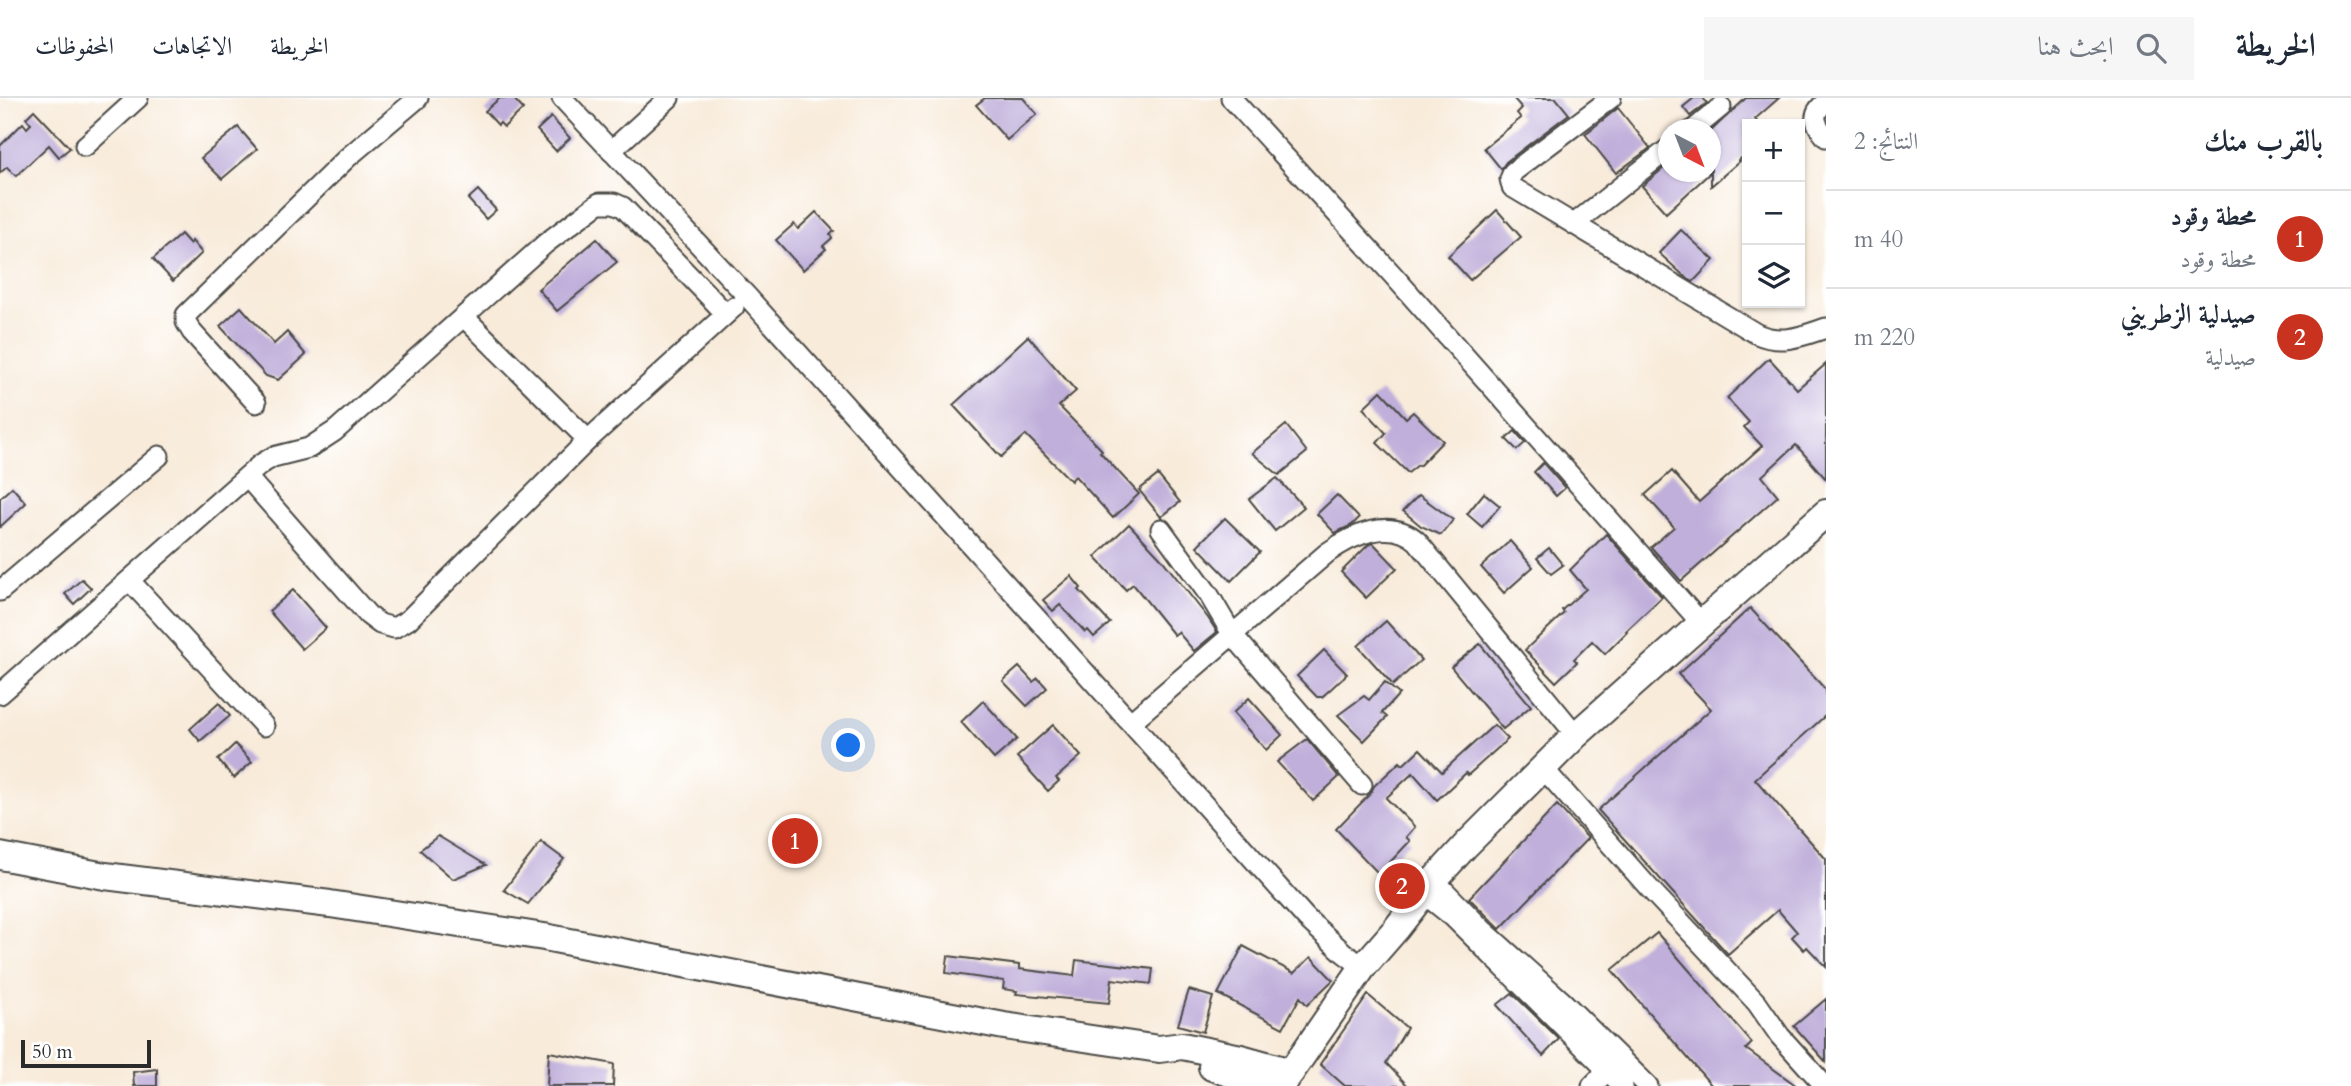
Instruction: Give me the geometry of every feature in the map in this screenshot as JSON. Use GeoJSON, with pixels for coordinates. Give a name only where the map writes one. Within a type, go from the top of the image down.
{"type":"FeatureCollection","features":[{"type":"Feature","properties":{"kind":"main road"},"geometry":{"type":"LineString","coordinates":[[1236,1071],[1287,1079],[1363,967],[1429,887],[1576,734],[1826,513]]}},
{"type":"Feature","properties":{"kind":"main road"},"geometry":{"type":"LineString","coordinates":[[0,856],[105,876],[330,904],[544,937],[1004,1027],[1159,1049],[1182,1046],[1267,1086]]}},
{"type":"Feature","properties":{"kind":"main road"},"geometry":{"type":"LineString","coordinates":[[1236,1071],[1276,1049],[1317,1035]]}},
{"type":"Feature","properties":{"kind":"street"},"geometry":{"type":"LineString","coordinates":[[85,146],[138,98]]}},
{"type":"Feature","properties":{"kind":"street"},"geometry":{"type":"LineString","coordinates":[[256,403],[192,332],[186,322],[186,314],[347,158],[418,98]]}},
{"type":"Feature","properties":{"kind":"street"},"geometry":{"type":"LineString","coordinates":[[562,98],[746,295],[1306,918],[1363,967]]}},
{"type":"Feature","properties":{"kind":"street"},"geometry":{"type":"LineString","coordinates":[[611,151],[668,98]]}},
{"type":"Feature","properties":{"kind":"street"},"geometry":{"type":"LineString","coordinates":[[1231,98],[1392,274],[1702,624]]}},
{"type":"Feature","properties":{"kind":"street"},"geometry":{"type":"LineString","coordinates":[[1611,98],[1511,175],[1510,183],[1515,190],[1764,337],[1794,339],[1826,327]]}},
{"type":"Feature","properties":{"kind":"street"},"geometry":{"type":"LineString","coordinates":[[1826,102],[1816,111],[1815,117],[1818,128],[1826,137]]}},
{"type":"Feature","properties":{"kind":"street"},"geometry":{"type":"LineString","coordinates":[[1706,119],[1721,107]]}},
{"type":"Feature","properties":{"kind":"street"},"geometry":{"type":"LineString","coordinates":[[1574,224],[1658,157]]}},
{"type":"Feature","properties":{"kind":"street"},"geometry":{"type":"LineString","coordinates":[[0,694],[247,477],[273,457],[309,448],[335,431],[546,243],[599,203],[623,207],[726,314]]}},
{"type":"Feature","properties":{"kind":"street"},"geometry":{"type":"LineString","coordinates":[[247,477],[368,615],[380,624],[394,628],[408,620],[588,440],[746,295]]}},
{"type":"Feature","properties":{"kind":"street"},"geometry":{"type":"LineString","coordinates":[[464,317],[588,440]]}},
{"type":"Feature","properties":{"kind":"street"},"geometry":{"type":"LineString","coordinates":[[0,590],[159,456]]}},
{"type":"Feature","properties":{"kind":"street"},"geometry":{"type":"LineString","coordinates":[[1161,529],[1209,595],[1232,634],[1362,785]]}},
{"type":"Feature","properties":{"kind":"street"},"geometry":{"type":"LineString","coordinates":[[1131,722],[1340,544],[1374,531],[1399,530],[1417,541],[1576,734]]}},
{"type":"Feature","properties":{"kind":"street"},"geometry":{"type":"LineString","coordinates":[[130,581],[264,726]]}},
{"type":"Feature","properties":{"kind":"street"},"geometry":{"type":"LineString","coordinates":[[1543,768],[1649,888],[1757,1003],[1780,1036],[1825,1086]]}},
{"type":"Feature","properties":{"kind":"street"},"geometry":{"type":"LineString","coordinates":[[1429,887],[1453,917],[1623,1086]]}},
{"type":"Feature","properties":{"kind":"street"},"geometry":{"type":"LineString","coordinates":[[1429,887],[1482,929],[1562,1001],[1648,1086]]}},
{"type":"Feature","properties":{"kind":"street"},"geometry":{"type":"LineString","coordinates":[[1592,1086],[1607,1071]]}},
{"type":"Feature","properties":{"kind":"building"},"geometry":{"type":"Polygon","coordinates":[[[500,98],[513,98],[523,109],[504,127],[500,123],[498,125],[485,111],[500,98]]]}},
{"type":"Feature","properties":{"kind":"building"},"geometry":{"type":"Polygon","coordinates":[[[985,98],[1023,98],[1037,114],[1007,140],[976,105],[985,98]]]}},
{"type":"Feature","properties":{"kind":"building"},"geometry":{"type":"Polygon","coordinates":[[[1513,98],[1556,98],[1569,114],[1506,162],[1501,169],[1484,148],[1521,118],[1517,113],[1522,108],[1513,98]]]}},
{"type":"Feature","properties":{"kind":"building"},"geometry":{"type":"Polygon","coordinates":[[[1694,98],[1703,98],[1707,103],[1690,116],[1683,107],[1694,98]]]}},
{"type":"Feature","properties":{"kind":"building"},"geometry":{"type":"Polygon","coordinates":[[[1746,98],[1779,98],[1755,119],[1742,119],[1740,161],[1721,177],[1721,122],[1746,98]]]}},
{"type":"Feature","properties":{"kind":"building"},"geometry":{"type":"Polygon","coordinates":[[[1618,108],[1650,148],[1616,173],[1585,134],[1618,108]]]}},
{"type":"Feature","properties":{"kind":"building"},"geometry":{"type":"Polygon","coordinates":[[[34,110],[70,148],[59,157],[49,145],[16,176],[7,167],[0,173],[0,146],[23,123],[27,128],[31,124],[26,118],[34,110]]]}},
{"type":"Feature","properties":{"kind":"building"},"geometry":{"type":"Polygon","coordinates":[[[551,117],[570,138],[556,151],[537,130],[551,117]]]}},
{"type":"Feature","properties":{"kind":"building"},"geometry":{"type":"Polygon","coordinates":[[[238,127],[257,149],[222,179],[201,158],[238,127]]]}},
{"type":"Feature","properties":{"kind":"building"},"geometry":{"type":"Polygon","coordinates":[[[1658,173],[1658,182],[1700,182],[1666,213],[1642,186],[1658,173]]]}},
{"type":"Feature","properties":{"kind":"building"},"geometry":{"type":"Polygon","coordinates":[[[478,190],[496,210],[486,219],[468,199],[478,190]]]}},
{"type":"Feature","properties":{"kind":"building"},"geometry":{"type":"Polygon","coordinates":[[[1497,210],[1521,237],[1470,280],[1448,256],[1497,210]]]}},
{"type":"Feature","properties":{"kind":"building"},"geometry":{"type":"Polygon","coordinates":[[[816,212],[834,231],[830,235],[832,238],[823,246],[826,249],[803,270],[776,240],[794,224],[798,229],[816,212]]]}},
{"type":"Feature","properties":{"kind":"building"},"geometry":{"type":"Polygon","coordinates":[[[1681,230],[1714,260],[1693,282],[1659,253],[1681,230]]]}},
{"type":"Feature","properties":{"kind":"building"},"geometry":{"type":"Polygon","coordinates":[[[181,234],[190,244],[192,241],[202,253],[173,281],[153,259],[181,234]]]}},
{"type":"Feature","properties":{"kind":"building"},"geometry":{"type":"Polygon","coordinates":[[[597,239],[617,262],[557,311],[538,289],[597,239]]]}},
{"type":"Feature","properties":{"kind":"building"},"geometry":{"type":"Polygon","coordinates":[[[241,307],[274,344],[287,332],[306,355],[278,380],[266,376],[220,326],[241,307]]]}},
{"type":"Feature","properties":{"kind":"building"},"geometry":{"type":"Polygon","coordinates":[[[1028,336],[1076,391],[1059,406],[1102,450],[1100,452],[1139,494],[1113,518],[1075,476],[1071,481],[1026,435],[1001,457],[953,405],[1028,336]]]}},
{"type":"Feature","properties":{"kind":"building"},"geometry":{"type":"Polygon","coordinates":[[[1769,358],[1797,389],[1826,364],[1826,479],[1796,445],[1762,476],[1778,496],[1681,581],[1651,547],[1674,527],[1645,495],[1672,471],[1699,502],[1762,446],[1744,427],[1749,422],[1727,398],[1769,358]]]}},
{"type":"Feature","properties":{"kind":"building"},"geometry":{"type":"Polygon","coordinates":[[[1381,391],[1406,418],[1413,412],[1443,441],[1419,466],[1408,473],[1377,443],[1386,433],[1363,408],[1381,391]]]}},
{"type":"Feature","properties":{"kind":"building"},"geometry":{"type":"Polygon","coordinates":[[[1286,425],[1307,452],[1279,475],[1252,453],[1286,425]]]}},
{"type":"Feature","properties":{"kind":"building"},"geometry":{"type":"Polygon","coordinates":[[[1515,431],[1525,443],[1517,450],[1506,439],[1515,431]]]}},
{"type":"Feature","properties":{"kind":"building"},"geometry":{"type":"Polygon","coordinates":[[[1543,463],[1565,488],[1556,496],[1534,472],[1543,463]]]}},
{"type":"Feature","properties":{"kind":"building"},"geometry":{"type":"Polygon","coordinates":[[[1158,475],[1180,502],[1161,517],[1139,490],[1158,475]]]}},
{"type":"Feature","properties":{"kind":"building"},"geometry":{"type":"Polygon","coordinates":[[[1277,478],[1304,507],[1275,531],[1249,499],[1277,478]]]}},
{"type":"Feature","properties":{"kind":"building"},"geometry":{"type":"Polygon","coordinates":[[[12,487],[26,503],[0,527],[0,498],[12,487]]]}},
{"type":"Feature","properties":{"kind":"building"},"geometry":{"type":"Polygon","coordinates":[[[1484,493],[1500,506],[1482,527],[1467,514],[1484,493]]]}},
{"type":"Feature","properties":{"kind":"building"},"geometry":{"type":"Polygon","coordinates":[[[1337,495],[1359,518],[1352,525],[1335,533],[1317,514],[1337,495]]]}},
{"type":"Feature","properties":{"kind":"building"},"geometry":{"type":"Polygon","coordinates":[[[1419,495],[1453,520],[1441,535],[1421,526],[1403,511],[1419,495]]]}},
{"type":"Feature","properties":{"kind":"building"},"geometry":{"type":"Polygon","coordinates":[[[1225,518],[1260,552],[1231,581],[1197,546],[1225,518]]]}},
{"type":"Feature","properties":{"kind":"building"},"geometry":{"type":"Polygon","coordinates":[[[1129,524],[1160,557],[1217,632],[1194,651],[1178,632],[1174,635],[1133,584],[1126,590],[1095,557],[1129,524]]]}},
{"type":"Feature","properties":{"kind":"building"},"geometry":{"type":"Polygon","coordinates":[[[1606,534],[1662,597],[1605,654],[1592,641],[1574,659],[1577,662],[1556,682],[1525,650],[1564,613],[1562,610],[1586,589],[1570,570],[1606,534]]]}},
{"type":"Feature","properties":{"kind":"building"},"geometry":{"type":"Polygon","coordinates":[[[1510,541],[1533,567],[1504,593],[1481,567],[1510,541]]]}},
{"type":"Feature","properties":{"kind":"building"},"geometry":{"type":"Polygon","coordinates":[[[1373,543],[1397,568],[1366,598],[1341,572],[1373,543]]]}},
{"type":"Feature","properties":{"kind":"building"},"geometry":{"type":"Polygon","coordinates":[[[1549,548],[1563,565],[1551,574],[1537,558],[1549,548]]]}},
{"type":"Feature","properties":{"kind":"building"},"geometry":{"type":"Polygon","coordinates":[[[1071,576],[1081,588],[1079,590],[1110,623],[1094,637],[1088,630],[1085,632],[1060,605],[1053,611],[1043,600],[1071,576]]]}},
{"type":"Feature","properties":{"kind":"building"},"geometry":{"type":"Polygon","coordinates":[[[82,579],[91,588],[74,604],[65,594],[82,579]]]}},
{"type":"Feature","properties":{"kind":"building"},"geometry":{"type":"Polygon","coordinates":[[[293,590],[326,628],[302,649],[269,611],[293,590]]]}},
{"type":"Feature","properties":{"kind":"building"},"geometry":{"type":"Polygon","coordinates":[[[1750,608],[1826,690],[1826,715],[1755,779],[1826,859],[1826,967],[1807,947],[1804,950],[1792,937],[1797,932],[1778,910],[1728,954],[1598,810],[1711,709],[1678,674],[1750,608]]]}},
{"type":"Feature","properties":{"kind":"building"},"geometry":{"type":"Polygon","coordinates":[[[1386,621],[1421,660],[1393,685],[1358,646],[1386,621]]]}},
{"type":"Feature","properties":{"kind":"building"},"geometry":{"type":"Polygon","coordinates":[[[1480,644],[1531,706],[1503,729],[1451,667],[1480,644]]]}},
{"type":"Feature","properties":{"kind":"building"},"geometry":{"type":"Polygon","coordinates":[[[1324,650],[1347,674],[1322,697],[1317,697],[1297,676],[1324,650]]]}},
{"type":"Feature","properties":{"kind":"building"},"geometry":{"type":"Polygon","coordinates":[[[1019,667],[1033,682],[1038,678],[1047,688],[1027,706],[1003,681],[1019,667]]]}},
{"type":"Feature","properties":{"kind":"building"},"geometry":{"type":"Polygon","coordinates":[[[1385,682],[1399,694],[1382,713],[1387,717],[1364,741],[1338,715],[1364,696],[1369,700],[1385,682]]]}},
{"type":"Feature","properties":{"kind":"building"},"geometry":{"type":"Polygon","coordinates":[[[1249,698],[1282,735],[1266,750],[1233,713],[1249,698]]]}},
{"type":"Feature","properties":{"kind":"building"},"geometry":{"type":"Polygon","coordinates":[[[983,701],[1017,739],[994,759],[961,722],[983,701]]]}},
{"type":"Feature","properties":{"kind":"building"},"geometry":{"type":"Polygon","coordinates":[[[219,703],[230,716],[200,741],[190,729],[219,703]]]}},
{"type":"Feature","properties":{"kind":"building"},"geometry":{"type":"Polygon","coordinates":[[[1053,725],[1081,756],[1056,778],[1059,781],[1048,791],[1017,757],[1053,725]]]}},
{"type":"Feature","properties":{"kind":"building"},"geometry":{"type":"Polygon","coordinates":[[[1494,725],[1508,739],[1437,800],[1413,773],[1386,798],[1415,827],[1406,837],[1410,841],[1379,874],[1336,829],[1370,794],[1374,786],[1400,762],[1403,765],[1420,749],[1442,772],[1494,725]]]}},
{"type":"Feature","properties":{"kind":"building"},"geometry":{"type":"Polygon","coordinates":[[[1307,739],[1339,777],[1313,801],[1277,762],[1307,739]]]}},
{"type":"Feature","properties":{"kind":"building"},"geometry":{"type":"Polygon","coordinates":[[[235,744],[252,762],[234,778],[218,760],[235,744]]]}},
{"type":"Feature","properties":{"kind":"building"},"geometry":{"type":"Polygon","coordinates":[[[1557,805],[1588,838],[1500,929],[1469,898],[1557,805]]]}},
{"type":"Feature","properties":{"kind":"building"},"geometry":{"type":"Polygon","coordinates":[[[438,836],[486,865],[453,879],[420,850],[438,836]]]}},
{"type":"Feature","properties":{"kind":"building"},"geometry":{"type":"Polygon","coordinates":[[[541,842],[564,859],[528,904],[504,890],[541,842]]]}},
{"type":"Feature","properties":{"kind":"building"},"geometry":{"type":"Polygon","coordinates":[[[1657,933],[1752,1043],[1746,1049],[1797,1086],[1712,1086],[1612,970],[1657,933]]]}},
{"type":"Feature","properties":{"kind":"building"},"geometry":{"type":"Polygon","coordinates":[[[1243,946],[1294,973],[1311,957],[1333,980],[1307,1005],[1300,997],[1283,1028],[1218,994],[1243,946]]]}},
{"type":"Feature","properties":{"kind":"building"},"geometry":{"type":"Polygon","coordinates":[[[948,956],[1019,965],[1019,969],[1074,976],[1076,960],[1153,969],[1151,984],[1112,979],[1109,1003],[1016,994],[1017,991],[1003,989],[1004,981],[946,973],[948,956]]]}},
{"type":"Feature","properties":{"kind":"building"},"geometry":{"type":"Polygon","coordinates":[[[1189,990],[1213,997],[1203,1032],[1178,1025],[1189,990]]]}},
{"type":"Feature","properties":{"kind":"building"},"geometry":{"type":"Polygon","coordinates":[[[1512,993],[1559,1039],[1543,1056],[1497,1005],[1512,993]]]}},
{"type":"Feature","properties":{"kind":"building"},"geometry":{"type":"Polygon","coordinates":[[[1368,995],[1407,1028],[1386,1063],[1408,1086],[1345,1086],[1320,1064],[1368,995]]]}},
{"type":"Feature","properties":{"kind":"building"},"geometry":{"type":"Polygon","coordinates":[[[1826,999],[1826,1062],[1794,1026],[1826,999]]]}},
{"type":"Feature","properties":{"kind":"building"},"geometry":{"type":"Polygon","coordinates":[[[549,1052],[614,1064],[613,1086],[547,1086],[549,1052]]]}},
{"type":"Feature","properties":{"kind":"building"},"geometry":{"type":"Polygon","coordinates":[[[157,1069],[157,1086],[134,1086],[133,1072],[157,1069]]]}},
{"type":"Feature","properties":{"kind":"place","name":"محطة وقود"},"geometry":{"type":"Point","coordinates":[795,841]}},
{"type":"Feature","properties":{"kind":"place","name":"صيدلية الزطريني"},"geometry":{"type":"Point","coordinates":[1402,886]}}]}
